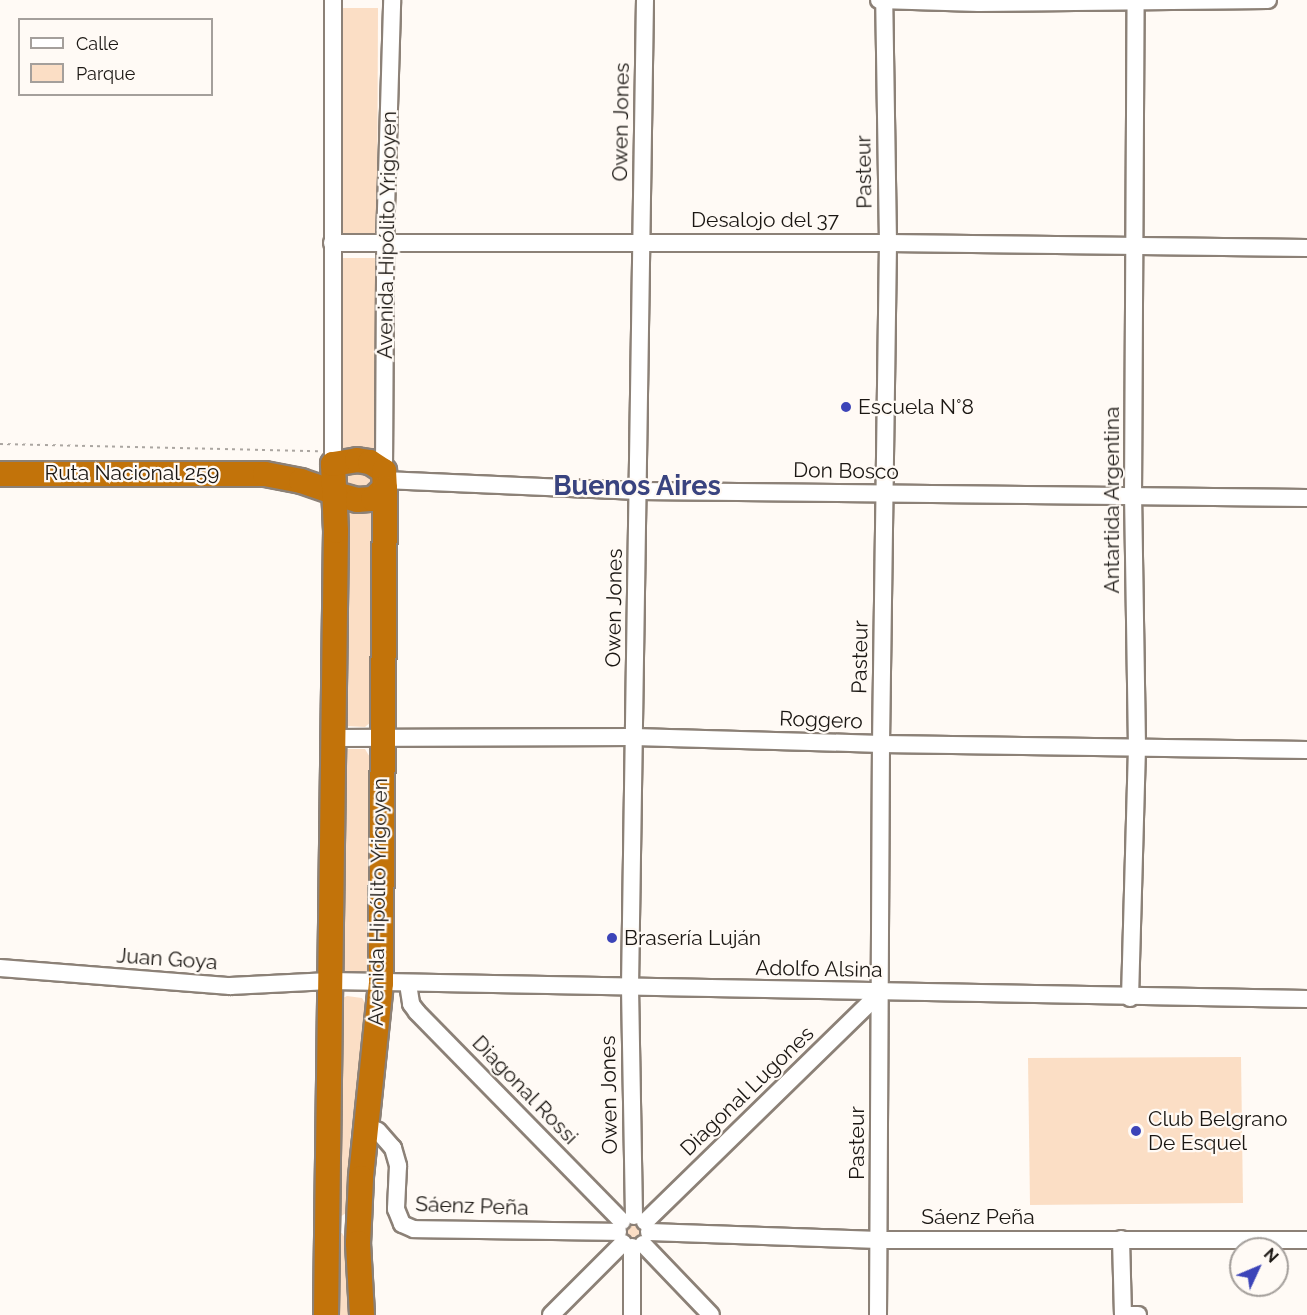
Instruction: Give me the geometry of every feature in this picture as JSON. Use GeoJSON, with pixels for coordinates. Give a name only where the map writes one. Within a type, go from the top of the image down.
{"type":"FeatureCollection","features":[{"type":"Feature","properties":{"kind":"highway","name":"Ruta Nacional 259"},"geometry":{"type":"LineString","coordinates":[[0,474],[265,474],[333,461],[363,461],[384,480],[373,499],[357,500],[301,481],[265,474]]}},
{"type":"Feature","properties":{"kind":"highway"},"geometry":{"type":"LineString","coordinates":[[326,1315],[334,738],[335,494],[333,461]]}},
{"type":"Feature","properties":{"kind":"highway","name":"Avenida Hipólito Yrigoyen"},"geometry":{"type":"LineString","coordinates":[[362,1315],[359,1222],[366,1125],[381,983],[384,480]]}},
{"type":"Feature","properties":{"kind":"highway"},"geometry":{"type":"LineString","coordinates":[[328,1218],[359,1222]]}},
{"type":"Feature","properties":{"kind":"street"},"geometry":{"type":"LineString","coordinates":[[333,0],[333,461]]}},
{"type":"Feature","properties":{"kind":"street","name":"Avenida Hipólito Yrigoyen"},"geometry":{"type":"LineString","coordinates":[[384,480],[385,243],[392,0]]}},
{"type":"Feature","properties":{"kind":"street","name":"Owen Jones"},"geometry":{"type":"LineString","coordinates":[[632,1315],[630,987],[645,0]]}},
{"type":"Feature","properties":{"kind":"street"},"geometry":{"type":"LineString","coordinates":[[879,0],[979,3],[1268,0]]}},
{"type":"Feature","properties":{"kind":"street","name":"Pasteur"},"geometry":{"type":"LineString","coordinates":[[878,1315],[881,744],[888,243],[884,0]]}},
{"type":"Feature","properties":{"kind":"street","name":"Antartida Argentina"},"geometry":{"type":"LineString","coordinates":[[1130,998],[1137,747],[1133,497],[1136,1]]}},
{"type":"Feature","properties":{"kind":"street","name":"Desalojo del 37"},"geometry":{"type":"LineString","coordinates":[[332,243],[888,243],[1136,248],[1307,248]]}},
{"type":"Feature","properties":{"kind":"street","name":"Don Bosco"},"geometry":{"type":"LineString","coordinates":[[384,480],[639,491],[1307,498]]}},
{"type":"Feature","properties":{"kind":"street","name":"Roggero"},"geometry":{"type":"LineString","coordinates":[[334,738],[634,737],[881,744],[1307,750]]}},
{"type":"Feature","properties":{"kind":"street","name":"Juan Goya"},"geometry":{"type":"LineString","coordinates":[[0,968],[230,986],[330,981]]}},
{"type":"Feature","properties":{"kind":"street","name":"Adolfo Alsina"},"geometry":{"type":"LineString","coordinates":[[330,981],[1130,998],[1307,999]]}},
{"type":"Feature","properties":{"kind":"street","name":"Diagonal Rossi"},"geometry":{"type":"LineString","coordinates":[[408,984],[411,1004],[417,1012],[633,1232],[711,1315]]}},
{"type":"Feature","properties":{"kind":"street","name":"Diagonal Lugones"},"geometry":{"type":"LineString","coordinates":[[551,1315],[633,1232],[880,993]]}},
{"type":"Feature","properties":{"kind":"street","name":"Sáenz Peña"},"geometry":{"type":"LineString","coordinates":[[366,1125],[378,1131],[393,1148],[398,1166],[396,1209],[402,1224],[414,1229],[633,1232],[879,1240],[1307,1240]]}},
{"type":"Feature","properties":{"kind":"street"},"geometry":{"type":"LineString","coordinates":[[1121,1239],[1123,1315],[1138,1315]]}},
{"type":"Feature","properties":{"kind":"path"},"geometry":{"type":"LineString","coordinates":[[0,444],[333,461]]}},
{"type":"Feature","properties":{"kind":"green space"},"geometry":{"type":"Polygon","coordinates":[[[342,8],[378,8],[377,234],[342,234],[342,8]]]}},
{"type":"Feature","properties":{"kind":"green space"},"geometry":{"type":"Polygon","coordinates":[[[339,258],[375,258],[375,450],[339,450],[339,258]]]}},
{"type":"Feature","properties":{"kind":"green space"},"geometry":{"type":"Polygon","coordinates":[[[349,473],[369,475],[373,485],[368,489],[344,486],[342,477],[349,473]]]}},
{"type":"Feature","properties":{"kind":"green space"},"geometry":{"type":"Polygon","coordinates":[[[347,506],[370,507],[375,514],[371,722],[365,727],[347,726],[341,719],[347,506]]]}},
{"type":"Feature","properties":{"kind":"green space"},"geometry":{"type":"Polygon","coordinates":[[[345,749],[365,749],[371,759],[370,968],[363,975],[344,974],[337,967],[345,749]]]}},
{"type":"Feature","properties":{"kind":"green space"},"geometry":{"type":"Polygon","coordinates":[[[347,996],[362,998],[367,1006],[350,1140],[346,1213],[340,1217],[335,1211],[337,1001],[347,996]]]}},
{"type":"Feature","properties":{"kind":"green space","name":"Club Belgrano De Esquel"},"geometry":{"type":"Polygon","coordinates":[[[1241,1057],[1243,1203],[1030,1205],[1028,1058],[1241,1057]]]}},
{"type":"Feature","properties":{"kind":"green space"},"geometry":{"type":"Polygon","coordinates":[[[630,1224],[636,1224],[641,1232],[639,1238],[630,1240],[625,1235],[625,1229],[630,1224]]]}},
{"type":"Feature","properties":{"kind":"green space"},"geometry":{"type":"Polygon","coordinates":[[[342,1233],[346,1240],[349,1315],[335,1315],[338,1234],[342,1233]]]}},
{"type":"Feature","properties":{"kind":"place","name":"Escuela N°8"},"geometry":{"type":"Point","coordinates":[846,407]}},
{"type":"Feature","properties":{"kind":"place","name":"Brasería Luján"},"geometry":{"type":"Point","coordinates":[612,938]}},
{"type":"Feature","properties":{"kind":"place","name":"Club Belgrano De Esquel"},"geometry":{"type":"Point","coordinates":[1136,1131]}},
{"type":"Feature","properties":{"kind":"district","name":"Buenos Aires"},"geometry":{"type":"Point","coordinates":[637,486]}}]}
